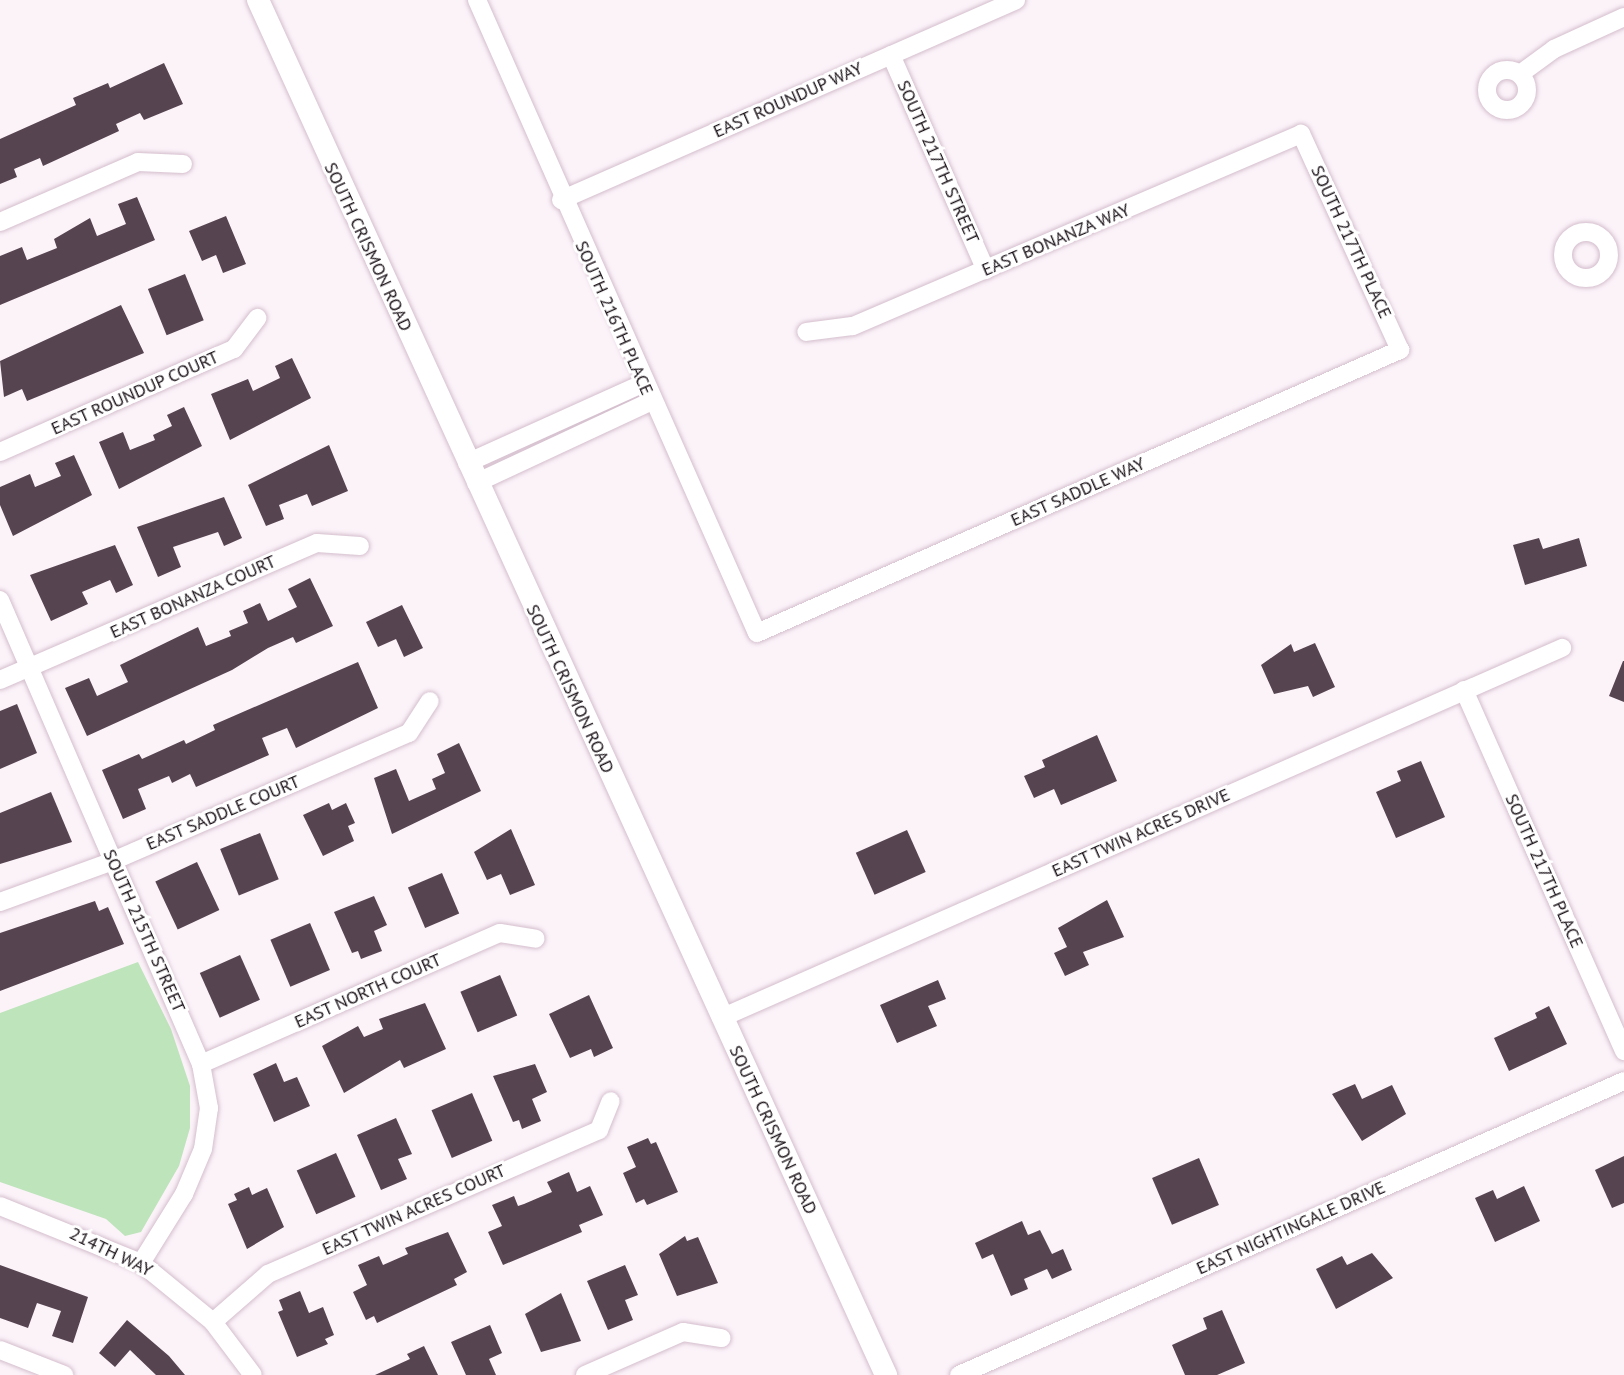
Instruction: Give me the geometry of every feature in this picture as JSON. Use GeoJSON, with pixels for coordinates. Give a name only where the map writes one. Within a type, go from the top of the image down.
{"type":"FeatureCollection","features":[{"type":"Feature","properties":{"kind":"street","name":"SOUTH CRISMON ROAD"},"geometry":{"type":"LineString","coordinates":[[258,0],[471,473],[886,1375]]}},
{"type":"Feature","properties":{"kind":"street","name":"SOUTH 216TH PLACE"},"geometry":{"type":"LineString","coordinates":[[477,0],[561,200],[757,633]]}},
{"type":"Feature","properties":{"kind":"street","name":"EAST ROUNDUP WAY"},"geometry":{"type":"LineString","coordinates":[[561,200],[1016,0]]}},
{"type":"Feature","properties":{"kind":"street"},"geometry":{"type":"LineString","coordinates":[[1520,74],[1554,49],[1624,17]]}},
{"type":"Feature","properties":{"kind":"street","name":"SOUTH 217TH STREET"},"geometry":{"type":"LineString","coordinates":[[891,55],[986,270]]}},
{"type":"Feature","properties":{"kind":"street","name":"EAST BONANZA WAY"},"geometry":{"type":"LineString","coordinates":[[806,332],[852,326],[1301,134]]}},
{"type":"Feature","properties":{"kind":"street","name":"SOUTH 217TH PLACE"},"geometry":{"type":"LineString","coordinates":[[1301,134],[1400,350]]}},
{"type":"Feature","properties":{"kind":"street"},"geometry":{"type":"LineString","coordinates":[[0,222],[138,162],[183,164]]}},
{"type":"Feature","properties":{"kind":"street","name":"EAST ROUNDUP COURT"},"geometry":{"type":"LineString","coordinates":[[0,452],[234,349],[257,318]]}},
{"type":"Feature","properties":{"kind":"street","name":"EAST SADDLE WAY"},"geometry":{"type":"LineString","coordinates":[[757,633],[1400,350]]}},
{"type":"Feature","properties":{"kind":"street"},"geometry":{"type":"LineString","coordinates":[[471,473],[644,383]]}},
{"type":"Feature","properties":{"kind":"street"},"geometry":{"type":"LineString","coordinates":[[471,473],[652,401]]}},
{"type":"Feature","properties":{"kind":"street","name":"EAST BONANZA COURT"},"geometry":{"type":"LineString","coordinates":[[30,669],[316,543],[360,546]]}},
{"type":"Feature","properties":{"kind":"street","name":"SOUTH 215TH STREET"},"geometry":{"type":"LineString","coordinates":[[0,600],[201,1064],[209,1108],[203,1149],[184,1194],[141,1263]]}},
{"type":"Feature","properties":{"kind":"street","name":"EAST TWIN ACRES DRIVE"},"geometry":{"type":"LineString","coordinates":[[721,1018],[1562,648]]}},
{"type":"Feature","properties":{"kind":"street"},"geometry":{"type":"LineString","coordinates":[[0,680],[30,669]]}},
{"type":"Feature","properties":{"kind":"street","name":"SOUTH 217TH PLACE"},"geometry":{"type":"LineString","coordinates":[[1464,690],[1624,1051]]}},
{"type":"Feature","properties":{"kind":"street","name":"EAST SADDLE COURT"},"geometry":{"type":"LineString","coordinates":[[0,902],[113,861],[409,733],[430,701]]}},
{"type":"Feature","properties":{"kind":"street","name":"EAST NORTH COURT"},"geometry":{"type":"LineString","coordinates":[[201,1064],[500,933],[536,939]]}},
{"type":"Feature","properties":{"kind":"street","name":"EAST NIGHTINGALE DRIVE"},"geometry":{"type":"LineString","coordinates":[[959,1375],[1624,1081]]}},
{"type":"Feature","properties":{"kind":"street","name":"EAST TWIN ACRES COURT"},"geometry":{"type":"LineString","coordinates":[[213,1322],[268,1275],[599,1130],[611,1101]]}},
{"type":"Feature","properties":{"kind":"street","name":"214TH WAY"},"geometry":{"type":"LineString","coordinates":[[0,1206],[141,1263],[213,1322],[253,1375]]}},
{"type":"Feature","properties":{"kind":"street"},"geometry":{"type":"LineString","coordinates":[[585,1375],[683,1332],[722,1338]]}},
{"type":"Feature","properties":{"kind":"street"},"geometry":{"type":"LineString","coordinates":[[0,1350],[64,1375]]}},
{"type":"Feature","properties":{"kind":"green space"},"geometry":{"type":"Polygon","coordinates":[[[138,962],[171,1029],[190,1086],[190,1128],[179,1166],[141,1232],[125,1236],[106,1219],[0,1182],[0,1013],[138,962]]]}},
{"type":"Feature","properties":{"kind":"building"},"geometry":{"type":"Polygon","coordinates":[[[164,63],[183,104],[144,120],[140,113],[116,124],[119,131],[43,166],[40,158],[14,169],[17,177],[0,184],[0,139],[76,105],[73,98],[108,83],[110,88],[164,63]]]}},
{"type":"Feature","properties":{"kind":"building"},"geometry":{"type":"Polygon","coordinates":[[[137,197],[155,240],[0,305],[0,256],[22,247],[27,260],[57,248],[54,239],[90,218],[97,236],[126,224],[118,204],[137,197]]]}},
{"type":"Feature","properties":{"kind":"building"},"geometry":{"type":"Polygon","coordinates":[[[226,216],[246,264],[223,273],[216,255],[202,261],[189,231],[226,216]]]}},
{"type":"Feature","properties":{"kind":"building"},"geometry":{"type":"Polygon","coordinates":[[[185,274],[204,320],[167,335],[148,289],[185,274]]]}},
{"type":"Feature","properties":{"kind":"building"},"geometry":{"type":"Polygon","coordinates":[[[121,305],[144,353],[27,401],[22,389],[4,397],[0,361],[121,305]]]}},
{"type":"Feature","properties":{"kind":"building"},"geometry":{"type":"Polygon","coordinates":[[[292,358],[311,398],[230,440],[211,394],[248,379],[253,391],[280,378],[275,366],[292,358]]]}},
{"type":"Feature","properties":{"kind":"building"},"geometry":{"type":"Polygon","coordinates":[[[184,407],[202,446],[119,489],[99,442],[123,432],[130,450],[155,440],[153,435],[172,426],[167,415],[184,407]]]}},
{"type":"Feature","properties":{"kind":"building"},"geometry":{"type":"Polygon","coordinates":[[[329,445],[348,491],[312,506],[307,494],[279,505],[284,519],[266,526],[248,485],[329,445]]]}},
{"type":"Feature","properties":{"kind":"building"},"geometry":{"type":"Polygon","coordinates":[[[74,455],[92,495],[13,536],[0,505],[0,487],[30,474],[35,487],[61,476],[55,463],[74,455]]]}},
{"type":"Feature","properties":{"kind":"building"},"geometry":{"type":"Polygon","coordinates":[[[224,497],[242,538],[224,546],[218,532],[173,547],[181,567],[158,577],[137,527],[224,497]]]}},
{"type":"Feature","properties":{"kind":"building"},"geometry":{"type":"Polygon","coordinates":[[[1539,538],[1543,549],[1579,538],[1587,566],[1525,585],[1513,545],[1539,538]]]}},
{"type":"Feature","properties":{"kind":"building"},"geometry":{"type":"Polygon","coordinates":[[[115,545],[133,585],[116,593],[110,580],[82,592],[88,604],[51,621],[30,575],[115,545]]]}},
{"type":"Feature","properties":{"kind":"building"},"geometry":{"type":"Polygon","coordinates":[[[310,578],[333,626],[296,643],[293,637],[268,648],[232,670],[87,736],[65,688],[89,678],[97,696],[128,682],[120,665],[198,627],[206,646],[231,636],[229,631],[248,623],[243,611],[260,603],[268,621],[297,607],[288,589],[310,578]]]}},
{"type":"Feature","properties":{"kind":"building"},"geometry":{"type":"Polygon","coordinates":[[[402,605],[423,648],[404,657],[396,639],[378,647],[366,622],[402,605]]]}},
{"type":"Feature","properties":{"kind":"building"},"geometry":{"type":"Polygon","coordinates":[[[1315,643],[1335,687],[1313,697],[1308,686],[1274,694],[1261,665],[1291,644],[1294,652],[1315,643]]]}},
{"type":"Feature","properties":{"kind":"building"},"geometry":{"type":"Polygon","coordinates":[[[1624,661],[1624,702],[1609,696],[1624,661]]]}},
{"type":"Feature","properties":{"kind":"building"},"geometry":{"type":"Polygon","coordinates":[[[358,662],[378,708],[296,748],[287,728],[262,738],[269,755],[196,787],[190,774],[172,783],[169,776],[138,789],[146,809],[123,819],[102,770],[139,754],[142,759],[184,740],[186,744],[215,730],[213,725],[358,662]]]}},
{"type":"Feature","properties":{"kind":"building"},"geometry":{"type":"Polygon","coordinates":[[[17,704],[37,753],[0,769],[0,711],[17,704]]]}},
{"type":"Feature","properties":{"kind":"building"},"geometry":{"type":"Polygon","coordinates":[[[1097,735],[1117,781],[1061,805],[1054,789],[1034,798],[1024,776],[1045,767],[1042,760],[1097,735]]]}},
{"type":"Feature","properties":{"kind":"building"},"geometry":{"type":"Polygon","coordinates":[[[459,743],[481,791],[392,834],[374,778],[396,769],[409,801],[436,789],[432,779],[445,773],[437,754],[459,743]]]}},
{"type":"Feature","properties":{"kind":"building"},"geometry":{"type":"Polygon","coordinates":[[[1421,761],[1445,817],[1396,838],[1376,792],[1401,781],[1397,771],[1421,761]]]}},
{"type":"Feature","properties":{"kind":"building"},"geometry":{"type":"Polygon","coordinates":[[[51,792],[72,842],[0,864],[0,813],[51,792]]]}},
{"type":"Feature","properties":{"kind":"building"},"geometry":{"type":"Polygon","coordinates":[[[329,803],[332,810],[346,803],[355,823],[348,826],[354,841],[323,856],[303,815],[329,803]]]}},
{"type":"Feature","properties":{"kind":"building"},"geometry":{"type":"Polygon","coordinates":[[[511,829],[535,885],[510,895],[501,874],[487,880],[474,852],[511,829]]]}},
{"type":"Feature","properties":{"kind":"building"},"geometry":{"type":"Polygon","coordinates":[[[907,830],[926,872],[875,895],[856,853],[907,830]]]}},
{"type":"Feature","properties":{"kind":"building"},"geometry":{"type":"Polygon","coordinates":[[[260,833],[279,879],[239,895],[220,849],[260,833]]]}},
{"type":"Feature","properties":{"kind":"building"},"geometry":{"type":"Polygon","coordinates":[[[197,862],[219,910],[178,929],[155,881],[197,862]]]}},
{"type":"Feature","properties":{"kind":"building"},"geometry":{"type":"Polygon","coordinates":[[[442,873],[459,914],[425,928],[408,887],[442,873]]]}},
{"type":"Feature","properties":{"kind":"building"},"geometry":{"type":"Polygon","coordinates":[[[374,896],[387,925],[374,931],[382,951],[361,959],[358,951],[352,953],[334,912],[374,896]]]}},
{"type":"Feature","properties":{"kind":"building"},"geometry":{"type":"Polygon","coordinates":[[[1107,900],[1124,937],[1083,952],[1089,965],[1065,976],[1054,953],[1067,947],[1058,928],[1107,900]]]}},
{"type":"Feature","properties":{"kind":"building"},"geometry":{"type":"Polygon","coordinates":[[[95,901],[99,911],[108,907],[124,944],[0,991],[0,933],[95,901]]]}},
{"type":"Feature","properties":{"kind":"building"},"geometry":{"type":"Polygon","coordinates":[[[310,923],[330,970],[290,987],[270,940],[310,923]]]}},
{"type":"Feature","properties":{"kind":"building"},"geometry":{"type":"Polygon","coordinates":[[[240,955],[260,1000],[220,1018],[200,973],[240,955]]]}},
{"type":"Feature","properties":{"kind":"building"},"geometry":{"type":"Polygon","coordinates":[[[500,975],[517,1016],[478,1032],[460,992],[500,975]]]}},
{"type":"Feature","properties":{"kind":"building"},"geometry":{"type":"Polygon","coordinates":[[[938,980],[946,999],[928,1006],[937,1026],[897,1043],[880,1005],[938,980]]]}},
{"type":"Feature","properties":{"kind":"building"},"geometry":{"type":"Polygon","coordinates":[[[589,995],[613,1048],[594,1057],[591,1049],[570,1058],[549,1014],[589,995]]]}},
{"type":"Feature","properties":{"kind":"building"},"geometry":{"type":"Polygon","coordinates":[[[425,1003],[446,1049],[404,1068],[400,1060],[344,1093],[322,1046],[358,1026],[364,1037],[383,1029],[379,1019],[425,1003]]]}},
{"type":"Feature","properties":{"kind":"building"},"geometry":{"type":"Polygon","coordinates":[[[1549,1006],[1567,1044],[1509,1071],[1494,1038],[1537,1018],[1535,1013],[1549,1006]]]}},
{"type":"Feature","properties":{"kind":"building"},"geometry":{"type":"Polygon","coordinates":[[[276,1063],[284,1082],[297,1077],[310,1106],[274,1122],[253,1074],[276,1063]]]}},
{"type":"Feature","properties":{"kind":"building"},"geometry":{"type":"Polygon","coordinates":[[[535,1064],[547,1092],[532,1099],[541,1121],[522,1129],[519,1120],[513,1122],[493,1076],[535,1064]]]}},
{"type":"Feature","properties":{"kind":"building"},"geometry":{"type":"Polygon","coordinates":[[[1355,1084],[1362,1099],[1392,1085],[1406,1114],[1362,1141],[1332,1094],[1355,1084]]]}},
{"type":"Feature","properties":{"kind":"building"},"geometry":{"type":"Polygon","coordinates":[[[472,1093],[492,1141],[452,1158],[431,1110],[472,1093]]]}},
{"type":"Feature","properties":{"kind":"building"},"geometry":{"type":"Polygon","coordinates":[[[396,1118],[412,1154],[398,1159],[407,1179],[381,1190],[357,1135],[396,1118]]]}},
{"type":"Feature","properties":{"kind":"building"},"geometry":{"type":"Polygon","coordinates":[[[648,1138],[651,1144],[656,1142],[678,1192],[647,1205],[644,1199],[636,1203],[623,1173],[636,1167],[627,1147],[648,1138]]]}},
{"type":"Feature","properties":{"kind":"building"},"geometry":{"type":"Polygon","coordinates":[[[336,1153],[356,1197],[316,1214],[297,1170],[336,1153]]]}},
{"type":"Feature","properties":{"kind":"building"},"geometry":{"type":"Polygon","coordinates":[[[1624,1156],[1624,1203],[1612,1208],[1595,1170],[1624,1156]]]}},
{"type":"Feature","properties":{"kind":"building"},"geometry":{"type":"Polygon","coordinates":[[[1199,1158],[1219,1205],[1172,1225],[1152,1178],[1199,1158]]]}},
{"type":"Feature","properties":{"kind":"building"},"geometry":{"type":"Polygon","coordinates":[[[569,1172],[577,1192],[590,1186],[603,1215],[579,1225],[582,1232],[503,1265],[488,1232],[502,1226],[492,1205],[514,1196],[518,1206],[552,1192],[547,1182],[569,1172]]]}},
{"type":"Feature","properties":{"kind":"building"},"geometry":{"type":"Polygon","coordinates":[[[1524,1186],[1540,1221],[1495,1242],[1475,1198],[1493,1190],[1497,1199],[1524,1186]]]}},
{"type":"Feature","properties":{"kind":"building"},"geometry":{"type":"Polygon","coordinates":[[[249,1187],[252,1195],[267,1188],[284,1227],[247,1249],[228,1204],[237,1200],[234,1194],[249,1187]]]}},
{"type":"Feature","properties":{"kind":"building"},"geometry":{"type":"Polygon","coordinates":[[[1022,1221],[1028,1235],[1040,1230],[1052,1254],[1063,1249],[1072,1270],[1052,1279],[1047,1269],[1024,1279],[1028,1289],[1011,1296],[993,1254],[982,1259],[975,1243],[1022,1221]]]}},
{"type":"Feature","properties":{"kind":"building"},"geometry":{"type":"Polygon","coordinates":[[[448,1232],[467,1272],[454,1279],[457,1285],[377,1323],[374,1316],[366,1320],[353,1292],[367,1285],[358,1265],[379,1256],[383,1265],[408,1254],[405,1248],[448,1232]]]}},
{"type":"Feature","properties":{"kind":"building"},"geometry":{"type":"Polygon","coordinates":[[[685,1236],[687,1241],[698,1237],[718,1283],[677,1296],[659,1254],[685,1236]]]}},
{"type":"Feature","properties":{"kind":"building"},"geometry":{"type":"Polygon","coordinates":[[[1372,1253],[1393,1278],[1336,1309],[1316,1269],[1342,1256],[1347,1265],[1372,1253]]]}},
{"type":"Feature","properties":{"kind":"building"},"geometry":{"type":"Polygon","coordinates":[[[0,1265],[88,1297],[73,1343],[52,1336],[61,1311],[37,1303],[28,1328],[0,1318],[0,1265]]]}},
{"type":"Feature","properties":{"kind":"building"},"geometry":{"type":"Polygon","coordinates":[[[625,1265],[638,1295],[625,1300],[633,1320],[608,1330],[587,1281],[625,1265]]]}},
{"type":"Feature","properties":{"kind":"building"},"geometry":{"type":"Polygon","coordinates":[[[300,1291],[309,1313],[323,1307],[334,1335],[325,1339],[328,1344],[297,1357],[278,1312],[283,1310],[279,1300],[300,1291]]]}},
{"type":"Feature","properties":{"kind":"building"},"geometry":{"type":"Polygon","coordinates":[[[561,1293],[581,1341],[541,1352],[525,1314],[561,1293]]]}},
{"type":"Feature","properties":{"kind":"building"},"geometry":{"type":"Polygon","coordinates":[[[1222,1310],[1245,1363],[1217,1375],[1185,1375],[1172,1345],[1207,1329],[1203,1318],[1222,1310]]]}},
{"type":"Feature","properties":{"kind":"building"},"geometry":{"type":"Polygon","coordinates":[[[127,1320],[169,1356],[185,1375],[156,1375],[130,1350],[115,1367],[99,1353],[127,1320]]]}},
{"type":"Feature","properties":{"kind":"building"},"geometry":{"type":"Polygon","coordinates":[[[490,1325],[502,1353],[489,1359],[496,1375],[466,1375],[451,1342],[490,1325]]]}},
{"type":"Feature","properties":{"kind":"building"},"geometry":{"type":"Polygon","coordinates":[[[424,1346],[438,1375],[375,1375],[410,1359],[407,1354],[424,1346]]]}}]}
